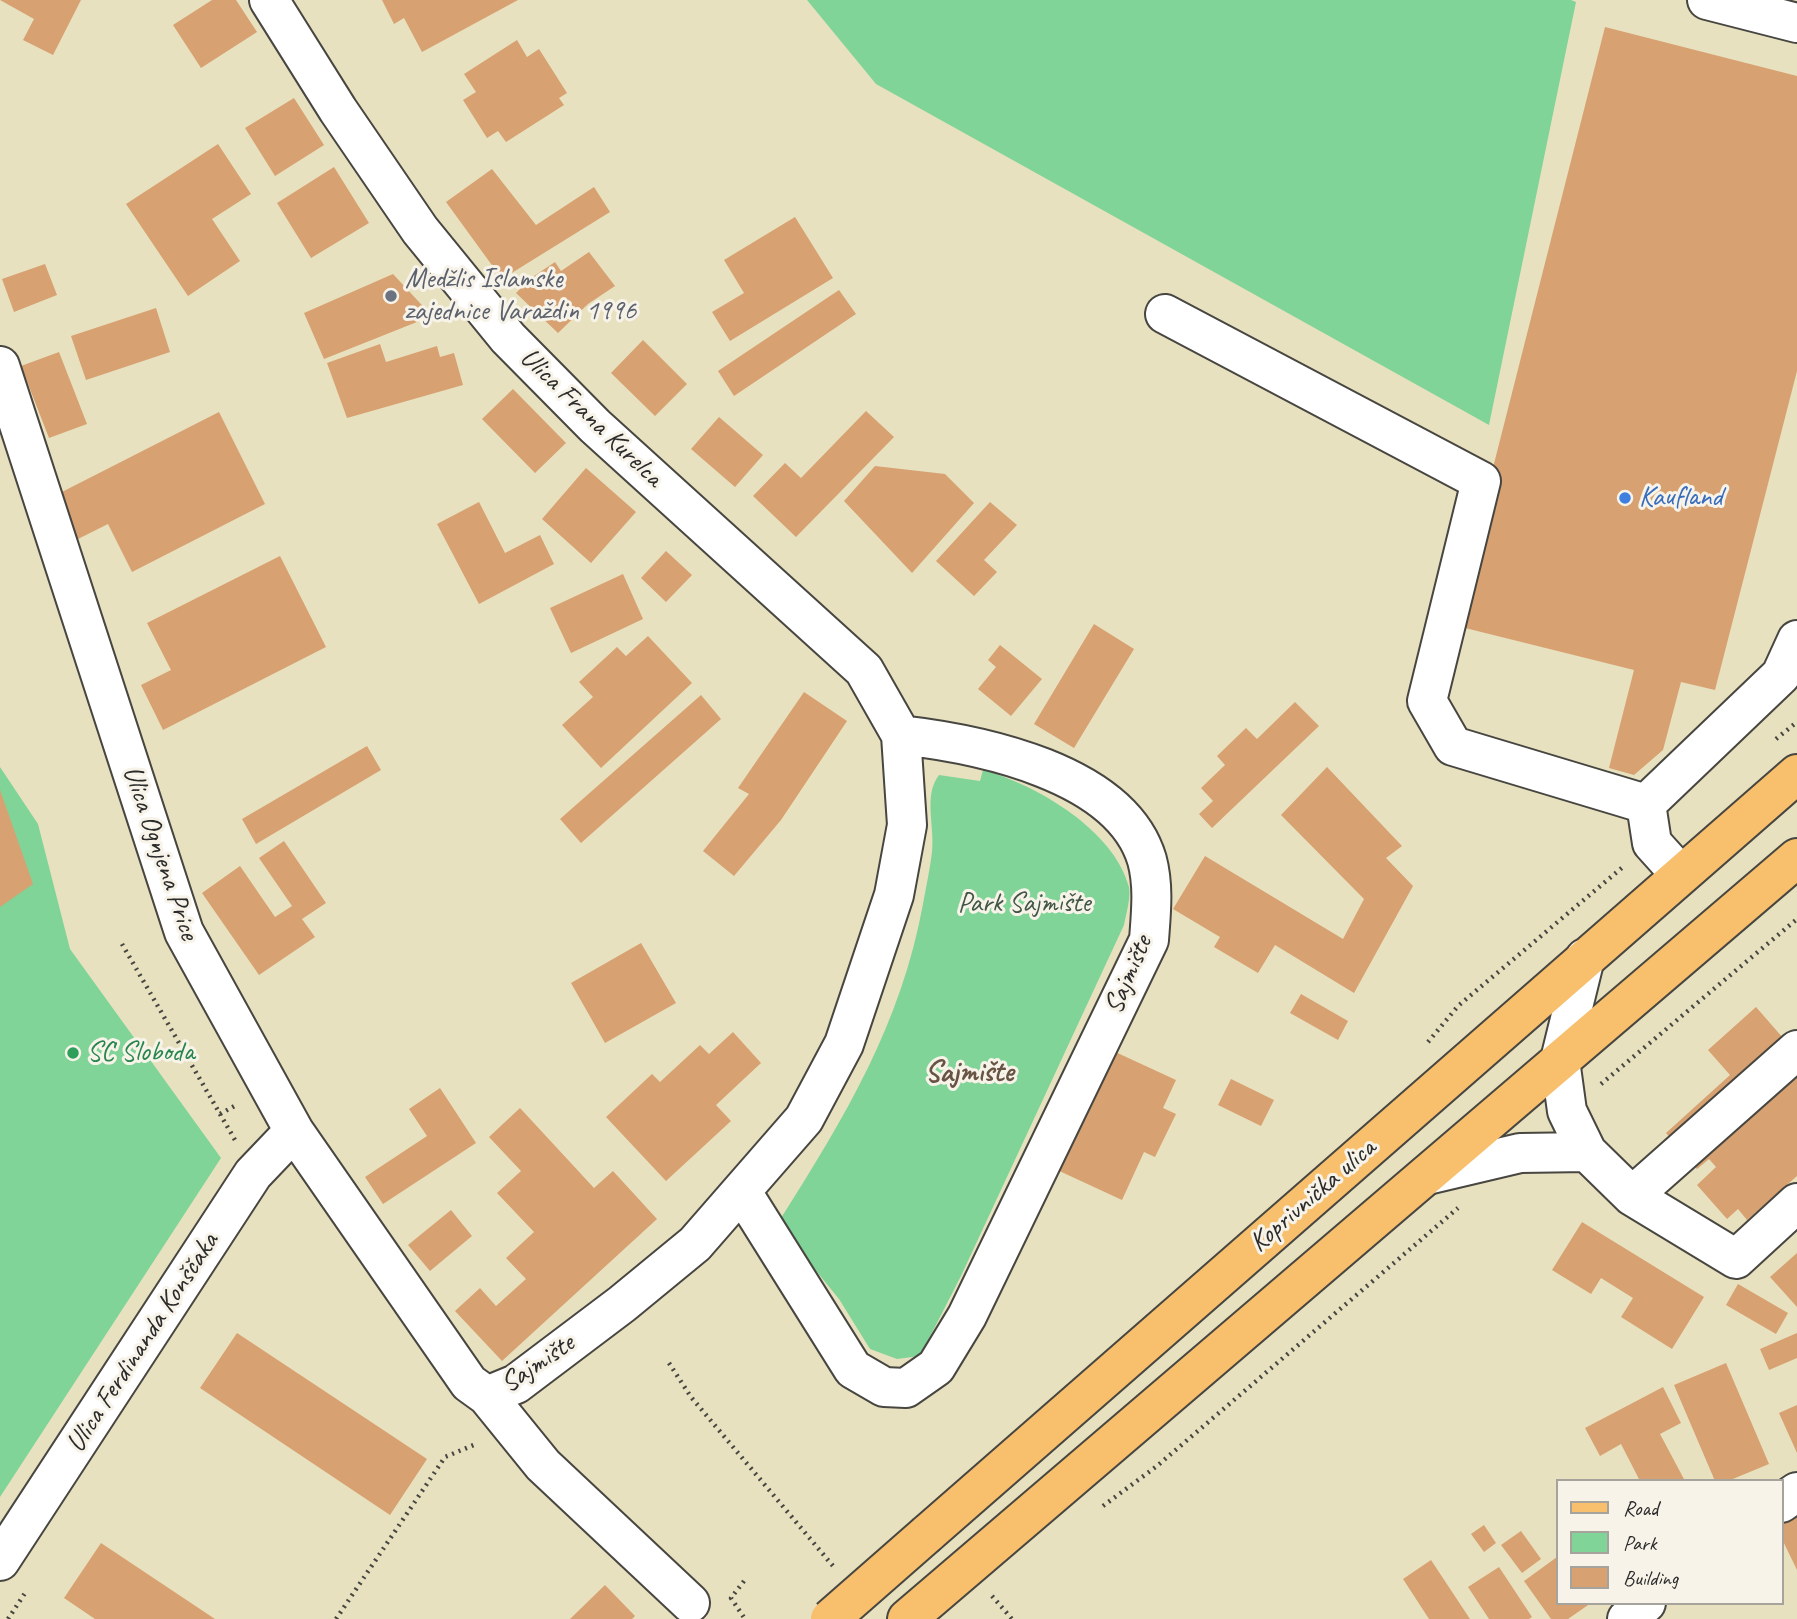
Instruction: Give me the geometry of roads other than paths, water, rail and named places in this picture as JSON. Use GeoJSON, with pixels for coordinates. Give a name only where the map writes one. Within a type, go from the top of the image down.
{"type":"FeatureCollection","features":[{"type":"Feature","properties":{"kind":"main road","name":"Koprivnička ulica"},"geometry":{"type":"LineString","coordinates":[[830,1619],[1797,774]]}},
{"type":"Feature","properties":{"kind":"main road","name":"Koprivnička ulica"},"geometry":{"type":"LineString","coordinates":[[907,1619],[974,1582],[1427,1175],[1797,858]]}},
{"type":"Feature","properties":{"kind":"street","name":"Ulica Frana Kurelca"},"geometry":{"type":"LineString","coordinates":[[269,0],[338,110],[420,230],[508,338],[595,426],[864,670],[901,735]]}},
{"type":"Feature","properties":{"kind":"street"},"geometry":{"type":"LineString","coordinates":[[1707,0],[1797,23]]}},
{"type":"Feature","properties":{"kind":"street"},"geometry":{"type":"LineString","coordinates":[[1165,314],[1481,481],[1427,701],[1453,747],[1646,804]]}},
{"type":"Feature","properties":{"kind":"street","name":"Ulica Ognjena Price"},"geometry":{"type":"LineString","coordinates":[[0,366],[184,932],[294,1131],[469,1383],[487,1396]]}},
{"type":"Feature","properties":{"kind":"street"},"geometry":{"type":"LineString","coordinates":[[1646,804],[1781,674],[1797,640]]}},
{"type":"Feature","properties":{"kind":"street","name":"Sajmište"},"geometry":{"type":"LineString","coordinates":[[690,1603],[543,1465],[487,1396],[516,1384],[622,1304],[695,1244],[804,1119],[844,1044],[894,895],[907,825],[901,735],[992,750],[1044,767],[1088,789],[1125,822],[1146,858],[1152,893],[1149,940],[967,1316],[936,1367],[906,1388],[884,1387],[853,1369],[742,1192]]}},
{"type":"Feature","properties":{"kind":"street"},"geometry":{"type":"LineString","coordinates":[[1646,804],[1652,843],[1681,874]]}},
{"type":"Feature","properties":{"kind":"street"},"geometry":{"type":"LineString","coordinates":[[1585,958],[1560,1060],[1567,1111],[1587,1152],[1632,1196],[1736,1259],[1797,1203]]}},
{"type":"Feature","properties":{"kind":"street"},"geometry":{"type":"LineString","coordinates":[[1632,1196],[1797,1050]]}},
{"type":"Feature","properties":{"kind":"street","name":"Ulica Ferdinanda Konščaka"},"geometry":{"type":"LineString","coordinates":[[0,1561],[253,1174],[294,1131]]}},
{"type":"Feature","properties":{"kind":"street"},"geometry":{"type":"LineString","coordinates":[[1427,1175],[1520,1153],[1587,1152]]}},
{"type":"Feature","properties":{"kind":"street"},"geometry":{"type":"LineString","coordinates":[[1627,1619],[1646,1605]]}},
{"type":"Feature","properties":{"kind":"place","name":"Medžlis Islamske zajednice Varaždin 1996"},"geometry":{"type":"Point","coordinates":[391,296]}},
{"type":"Feature","properties":{"kind":"place","name":"Kaufland"},"geometry":{"type":"Point","coordinates":[1625,498]}},
{"type":"Feature","properties":{"kind":"place","name":"SC Sloboda"},"geometry":{"type":"Point","coordinates":[73,1053]}},
{"type":"Feature","properties":{"kind":"district","name":"Sajmište"},"geometry":{"type":"Point","coordinates":[969,1073]}},
{"type":"Feature","properties":{"kind":"park label","name":"Park Sajmište"},"geometry":{"type":"Point","coordinates":[1024,904]}}]}
